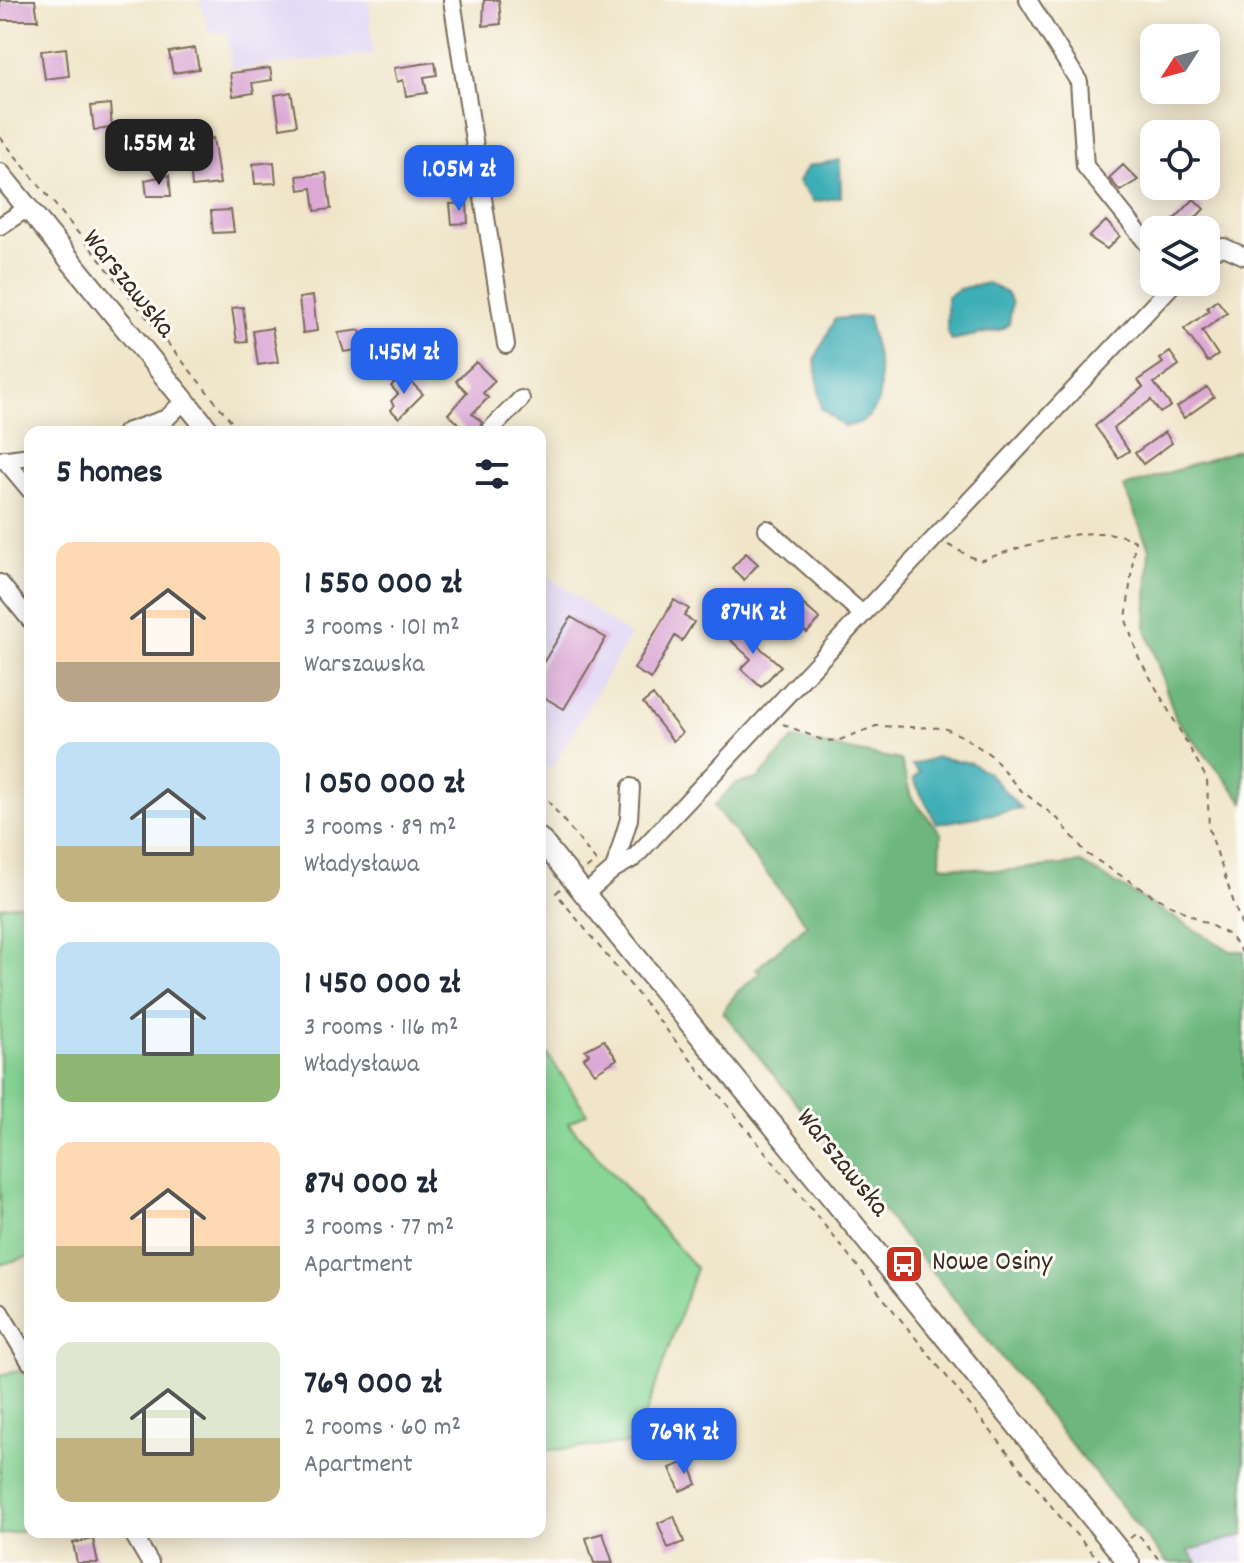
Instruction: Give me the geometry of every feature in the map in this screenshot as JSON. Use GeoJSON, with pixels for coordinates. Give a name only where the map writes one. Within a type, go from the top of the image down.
{"type":"FeatureCollection","features":[{"type":"Feature","properties":{"kind":"main road","name":"Warszawska"},"geometry":{"type":"LineString","coordinates":[[0,174],[205,426]]}},
{"type":"Feature","properties":{"kind":"main road","name":"Warszawska"},"geometry":{"type":"LineString","coordinates":[[546,846],[1129,1563]]}},
{"type":"Feature","properties":{"kind":"street"},"geometry":{"type":"LineString","coordinates":[[452,0],[506,345]]}},
{"type":"Feature","properties":{"kind":"street"},"geometry":{"type":"LineString","coordinates":[[1028,0],[1079,82],[1085,166],[1140,235]]}},
{"type":"Feature","properties":{"kind":"street"},"geometry":{"type":"LineString","coordinates":[[0,226],[28,208]]}},
{"type":"Feature","properties":{"kind":"street"},"geometry":{"type":"LineString","coordinates":[[1220,248],[1244,256]]}},
{"type":"Feature","properties":{"kind":"street"},"geometry":{"type":"LineString","coordinates":[[585,894],[614,869],[634,858],[1162,296]]}},
{"type":"Feature","properties":{"kind":"street"},"geometry":{"type":"LineString","coordinates":[[494,426],[521,399]]}},
{"type":"Feature","properties":{"kind":"street"},"geometry":{"type":"LineString","coordinates":[[146,426],[176,413],[184,401]]}},
{"type":"Feature","properties":{"kind":"street"},"geometry":{"type":"LineString","coordinates":[[2,460],[24,457]]}},
{"type":"Feature","properties":{"kind":"street"},"geometry":{"type":"LineString","coordinates":[[2,460],[24,484]]}},
{"type":"Feature","properties":{"kind":"street"},"geometry":{"type":"LineString","coordinates":[[767,529],[862,614]]}},
{"type":"Feature","properties":{"kind":"street"},"geometry":{"type":"LineString","coordinates":[[0,583],[24,613]]}},
{"type":"Feature","properties":{"kind":"street"},"geometry":{"type":"LineString","coordinates":[[614,869],[629,819],[631,787]]}},
{"type":"Feature","properties":{"kind":"street"},"geometry":{"type":"LineString","coordinates":[[0,1312],[24,1352]]}},
{"type":"Feature","properties":{"kind":"street"},"geometry":{"type":"LineString","coordinates":[[135,1538],[150,1563]]}},
{"type":"Feature","properties":{"kind":"path"},"geometry":{"type":"LineString","coordinates":[[0,137],[235,426]]}},
{"type":"Feature","properties":{"kind":"path"},"geometry":{"type":"LineString","coordinates":[[934,536],[979,561],[1034,542],[1075,536],[1110,535],[1135,541],[1126,620],[1138,656],[1207,779],[1209,829],[1244,933]]}},
{"type":"Feature","properties":{"kind":"path"},"geometry":{"type":"LineString","coordinates":[[769,715],[822,740],[837,741],[876,726],[944,728],[964,737],[992,756],[1018,788],[1058,819],[1087,854],[1150,894],[1229,935],[1244,955]]}},
{"type":"Feature","properties":{"kind":"path"},"geometry":{"type":"LineString","coordinates":[[546,798],[596,861],[583,871]]}},
{"type":"Feature","properties":{"kind":"path"},"geometry":{"type":"LineString","coordinates":[[556,893],[970,1401],[1000,1444],[1102,1563]]}},
{"type":"Feature","properties":{"kind":"path"},"geometry":{"type":"LineString","coordinates":[[1126,1541],[1137,1533],[1162,1563]]}},
{"type":"Feature","properties":{"kind":"shaded area"},"geometry":{"type":"Polygon","coordinates":[[[199,0],[369,0],[373,54],[232,69],[227,33],[210,32],[199,0]]]}},
{"type":"Feature","properties":{"kind":"shaded area"},"geometry":{"type":"Polygon","coordinates":[[[546,574],[630,636],[553,767],[546,768],[546,574]]]}},
{"type":"Feature","properties":{"kind":"shaded area"},"geometry":{"type":"Polygon","coordinates":[[[1244,1535],[1244,1563],[1197,1563],[1187,1551],[1244,1535]]]}},
{"type":"Feature","properties":{"kind":"green space"},"geometry":{"type":"Polygon","coordinates":[[[1244,448],[1244,802],[1176,719],[1146,629],[1149,549],[1124,487],[1244,448]]]}},
{"type":"Feature","properties":{"kind":"green space"},"geometry":{"type":"Polygon","coordinates":[[[793,739],[901,760],[911,797],[941,833],[940,865],[1000,871],[1081,863],[1231,951],[1244,951],[1244,1535],[1188,1551],[1197,1563],[1167,1563],[723,1012],[737,992],[760,973],[756,969],[807,925],[714,806],[735,784],[758,779],[793,739]]]}},
{"type":"Feature","properties":{"kind":"green space"},"geometry":{"type":"Polygon","coordinates":[[[24,904],[24,1258],[0,1265],[0,907],[24,904]]]}},
{"type":"Feature","properties":{"kind":"green space"},"geometry":{"type":"Polygon","coordinates":[[[546,1052],[587,1113],[568,1123],[696,1268],[636,1443],[546,1450],[546,1052]]]}},
{"type":"Feature","properties":{"kind":"green space"},"geometry":{"type":"Polygon","coordinates":[[[19,1371],[24,1374],[24,1530],[0,1535],[0,1375],[19,1371]]]}},
{"type":"Feature","properties":{"kind":"water"},"geometry":{"type":"Polygon","coordinates":[[[840,160],[841,197],[814,202],[798,182],[808,166],[840,160]]]}},
{"type":"Feature","properties":{"kind":"water"},"geometry":{"type":"Polygon","coordinates":[[[988,283],[1006,293],[1012,303],[1009,324],[1003,329],[952,340],[947,332],[947,297],[959,289],[988,283]]]}},
{"type":"Feature","properties":{"kind":"water"},"geometry":{"type":"Polygon","coordinates":[[[868,316],[879,366],[878,399],[873,412],[862,422],[844,427],[821,408],[815,359],[835,319],[868,316]]]}},
{"type":"Feature","properties":{"kind":"water"},"geometry":{"type":"Polygon","coordinates":[[[937,757],[971,763],[988,773],[1021,809],[937,824],[913,779],[919,773],[912,765],[937,757]]]}},
{"type":"Feature","properties":{"kind":"building"},"geometry":{"type":"Polygon","coordinates":[[[0,0],[35,0],[38,20],[0,20],[0,0]]]}},
{"type":"Feature","properties":{"kind":"building"},"geometry":{"type":"Polygon","coordinates":[[[484,0],[499,0],[501,24],[483,26],[484,0]]]}},
{"type":"Feature","properties":{"kind":"building"},"geometry":{"type":"Polygon","coordinates":[[[66,48],[69,76],[45,79],[41,51],[66,48]]]}},
{"type":"Feature","properties":{"kind":"building"},"geometry":{"type":"Polygon","coordinates":[[[195,48],[199,69],[173,73],[169,52],[195,48]]]}},
{"type":"Feature","properties":{"kind":"building"},"geometry":{"type":"Polygon","coordinates":[[[435,62],[437,75],[424,77],[427,93],[406,96],[403,80],[397,82],[394,68],[435,62]]]}},
{"type":"Feature","properties":{"kind":"building"},"geometry":{"type":"Polygon","coordinates":[[[270,68],[272,80],[252,83],[254,93],[233,96],[230,73],[270,68]]]}},
{"type":"Feature","properties":{"kind":"building"},"geometry":{"type":"Polygon","coordinates":[[[291,92],[297,125],[280,128],[275,95],[291,92]]]}},
{"type":"Feature","properties":{"kind":"building"},"geometry":{"type":"Polygon","coordinates":[[[110,104],[112,128],[94,130],[91,106],[110,104]]]}},
{"type":"Feature","properties":{"kind":"building"},"geometry":{"type":"Polygon","coordinates":[[[213,138],[220,184],[192,187],[188,141],[213,138]]]}},
{"type":"Feature","properties":{"kind":"building"},"geometry":{"type":"Polygon","coordinates":[[[274,162],[276,183],[255,184],[253,164],[274,162]]]}},
{"type":"Feature","properties":{"kind":"building"},"geometry":{"type":"Polygon","coordinates":[[[1123,165],[1138,180],[1120,191],[1109,178],[1123,165]]]}},
{"type":"Feature","properties":{"kind":"building"},"geometry":{"type":"Polygon","coordinates":[[[326,173],[331,209],[315,211],[312,188],[299,190],[297,176],[326,173]]]}},
{"type":"Feature","properties":{"kind":"building"},"geometry":{"type":"Polygon","coordinates":[[[169,175],[171,196],[147,196],[145,180],[169,175]]]}},
{"type":"Feature","properties":{"kind":"building"},"geometry":{"type":"Polygon","coordinates":[[[1193,200],[1204,209],[1197,216],[1178,216],[1193,200]]]}},
{"type":"Feature","properties":{"kind":"building"},"geometry":{"type":"Polygon","coordinates":[[[467,203],[468,223],[452,224],[450,204],[467,203]]]}},
{"type":"Feature","properties":{"kind":"building"},"geometry":{"type":"Polygon","coordinates":[[[231,210],[234,232],[213,233],[211,211],[231,210]]]}},
{"type":"Feature","properties":{"kind":"building"},"geometry":{"type":"Polygon","coordinates":[[[1106,221],[1120,236],[1107,249],[1089,237],[1106,221]]]}},
{"type":"Feature","properties":{"kind":"building"},"geometry":{"type":"Polygon","coordinates":[[[313,296],[317,331],[303,333],[299,298],[313,296]]]}},
{"type":"Feature","properties":{"kind":"building"},"geometry":{"type":"Polygon","coordinates":[[[1217,300],[1227,313],[1202,331],[1218,355],[1208,362],[1184,329],[1209,311],[1207,308],[1217,300]]]}},
{"type":"Feature","properties":{"kind":"building"},"geometry":{"type":"Polygon","coordinates":[[[243,307],[247,341],[237,342],[232,308],[243,307]]]}},
{"type":"Feature","properties":{"kind":"building"},"geometry":{"type":"Polygon","coordinates":[[[272,328],[278,362],[258,365],[253,331],[272,328]]]}},
{"type":"Feature","properties":{"kind":"building"},"geometry":{"type":"Polygon","coordinates":[[[360,330],[363,349],[344,352],[338,333],[360,330]]]}},
{"type":"Feature","properties":{"kind":"building"},"geometry":{"type":"Polygon","coordinates":[[[1170,352],[1179,365],[1154,383],[1171,406],[1160,413],[1151,400],[1113,428],[1129,451],[1118,458],[1095,426],[1143,387],[1138,380],[1163,363],[1160,359],[1170,352]]]}},
{"type":"Feature","properties":{"kind":"building"},"geometry":{"type":"Polygon","coordinates":[[[476,362],[495,381],[483,393],[488,398],[472,414],[482,422],[480,426],[461,426],[448,414],[467,392],[456,381],[476,362]]]}},
{"type":"Feature","properties":{"kind":"building"},"geometry":{"type":"Polygon","coordinates":[[[403,374],[423,394],[399,418],[391,410],[394,406],[391,401],[398,394],[391,386],[403,374]]]}},
{"type":"Feature","properties":{"kind":"building"},"geometry":{"type":"Polygon","coordinates":[[[1207,387],[1214,397],[1184,418],[1177,407],[1207,387]]]}},
{"type":"Feature","properties":{"kind":"building"},"geometry":{"type":"Polygon","coordinates":[[[1165,432],[1172,443],[1143,464],[1135,453],[1165,432]]]}},
{"type":"Feature","properties":{"kind":"building"},"geometry":{"type":"Polygon","coordinates":[[[746,553],[758,564],[744,580],[732,568],[746,553]]]}},
{"type":"Feature","properties":{"kind":"building"},"geometry":{"type":"Polygon","coordinates":[[[796,598],[820,619],[807,633],[800,627],[794,633],[784,625],[790,618],[783,612],[796,598]]]}},
{"type":"Feature","properties":{"kind":"building"},"geometry":{"type":"Polygon","coordinates":[[[674,600],[689,609],[684,616],[694,622],[682,641],[675,636],[651,679],[634,669],[674,600]]]}},
{"type":"Feature","properties":{"kind":"building"},"geometry":{"type":"Polygon","coordinates":[[[571,617],[606,638],[564,709],[546,698],[546,658],[571,617]]]}},
{"type":"Feature","properties":{"kind":"building"},"geometry":{"type":"Polygon","coordinates":[[[731,622],[781,666],[761,687],[741,669],[751,659],[722,632],[731,622]]]}},
{"type":"Feature","properties":{"kind":"building"},"geometry":{"type":"Polygon","coordinates":[[[653,695],[682,733],[673,741],[643,703],[653,695]]]}},
{"type":"Feature","properties":{"kind":"building"},"geometry":{"type":"Polygon","coordinates":[[[604,1040],[617,1059],[595,1073],[584,1058],[589,1054],[585,1050],[604,1040]]]}},
{"type":"Feature","properties":{"kind":"building"},"geometry":{"type":"Polygon","coordinates":[[[688,1461],[697,1484],[680,1491],[670,1468],[688,1461]]]}},
{"type":"Feature","properties":{"kind":"building"},"geometry":{"type":"Polygon","coordinates":[[[674,1516],[684,1542],[668,1548],[658,1523],[674,1516]]]}},
{"type":"Feature","properties":{"kind":"building"},"geometry":{"type":"Polygon","coordinates":[[[603,1533],[613,1563],[594,1563],[586,1538],[603,1533]]]}},
{"type":"Feature","properties":{"kind":"building"},"geometry":{"type":"Polygon","coordinates":[[[93,1539],[98,1563],[77,1563],[73,1543],[93,1539]]]}},
{"type":"Feature","properties":{"kind":"place","name":"Nowe Osiny"},"geometry":{"type":"Point","coordinates":[904,1264]}}]}
